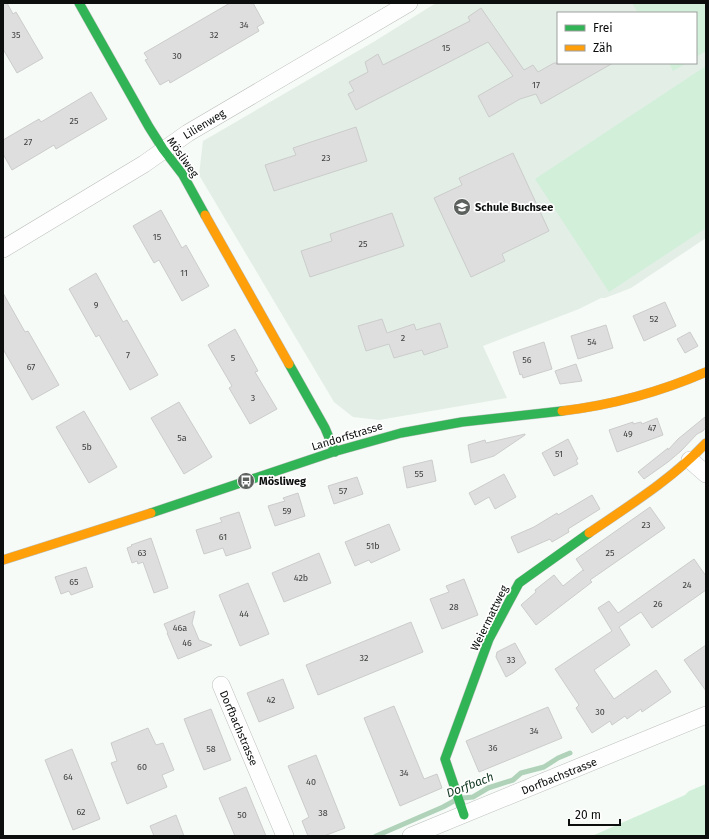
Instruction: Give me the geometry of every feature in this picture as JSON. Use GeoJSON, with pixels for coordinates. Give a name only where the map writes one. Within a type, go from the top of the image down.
{"type":"FeatureCollection","features":[{"type":"Feature","properties":{"kind":"street","name":"Mösliweg"},"geometry":{"type":"LineString","coordinates":[[79,3],[148,127],[163,150],[183,175],[325,428],[335,452]]}},
{"type":"Feature","properties":{"kind":"street","name":"Lilienweg"},"geometry":{"type":"LineString","coordinates":[[3,249],[127,174],[195,129],[409,3]]}},
{"type":"Feature","properties":{"kind":"street","name":"Landorfstrasse"},"geometry":{"type":"LineString","coordinates":[[3,560],[335,452],[399,433],[437,426],[566,411],[611,402],[669,386],[706,372]]}},
{"type":"Feature","properties":{"kind":"street","name":"Weiermattweg"},"geometry":{"type":"LineString","coordinates":[[464,815],[445,759],[489,639],[519,583],[676,472],[706,443]]}},
{"type":"Feature","properties":{"kind":"street"},"geometry":{"type":"LineString","coordinates":[[690,460],[706,474]]}},
{"type":"Feature","properties":{"kind":"street","name":"Dorfbachstrasse"},"geometry":{"type":"LineString","coordinates":[[221,685],[285,836]]}},
{"type":"Feature","properties":{"kind":"street","name":"Dorfbachstrasse"},"geometry":{"type":"LineString","coordinates":[[411,836],[706,715]]}},
{"type":"Feature","properties":{"kind":"shaded area","name":"Schule Buchsee"},"geometry":{"type":"Polygon","coordinates":[[[436,3],[706,3],[706,238],[631,288],[605,298],[601,298],[579,309],[483,346],[507,398],[379,420],[353,417],[334,402],[199,175],[203,141],[375,41],[436,3]]]}},
{"type":"Feature","properties":{"kind":"green space"},"geometry":{"type":"Polygon","coordinates":[[[632,3],[706,3],[706,51],[697,56],[697,12],[637,12],[632,3]]]}},
{"type":"Feature","properties":{"kind":"green space"},"geometry":{"type":"Polygon","coordinates":[[[670,64],[685,64],[673,71],[670,64]]]}},
{"type":"Feature","properties":{"kind":"green space"},"geometry":{"type":"Polygon","coordinates":[[[706,66],[706,228],[609,292],[535,179],[706,66]]]}},
{"type":"Feature","properties":{"kind":"green space"},"geometry":{"type":"Polygon","coordinates":[[[706,784],[706,836],[592,836],[685,795],[689,791],[706,784]]]}},
{"type":"Feature","properties":{"kind":"building"},"geometry":{"type":"Polygon","coordinates":[[[3,3],[7,3],[13,14],[16,12],[43,58],[17,73],[3,49],[3,3]]]}},
{"type":"Feature","properties":{"kind":"building"},"geometry":{"type":"Polygon","coordinates":[[[230,3],[253,3],[264,23],[257,27],[259,31],[170,83],[169,80],[160,85],[145,60],[148,59],[144,53],[230,3]]]}},
{"type":"Feature","properties":{"kind":"building"},"geometry":{"type":"Polygon","coordinates":[[[481,8],[524,70],[533,65],[538,72],[554,63],[611,64],[541,104],[536,94],[520,99],[489,117],[478,96],[513,76],[488,42],[356,110],[348,94],[354,91],[349,82],[368,72],[365,62],[378,54],[383,65],[470,21],[468,17],[481,8]]]}},
{"type":"Feature","properties":{"kind":"building"},"geometry":{"type":"Polygon","coordinates":[[[91,92],[107,119],[56,149],[54,145],[12,170],[3,154],[3,140],[39,119],[41,122],[91,92]]]}},
{"type":"Feature","properties":{"kind":"building"},"geometry":{"type":"Polygon","coordinates":[[[356,127],[367,161],[274,191],[265,165],[296,155],[293,148],[356,127]]]}},
{"type":"Feature","properties":{"kind":"building"},"geometry":{"type":"Polygon","coordinates":[[[513,153],[549,231],[502,254],[505,261],[471,277],[434,198],[462,185],[459,178],[513,153]]]}},
{"type":"Feature","properties":{"kind":"building"},"geometry":{"type":"Polygon","coordinates":[[[161,210],[182,248],[186,245],[209,286],[182,301],[159,260],[154,263],[133,226],[161,210]]]}},
{"type":"Feature","properties":{"kind":"building"},"geometry":{"type":"Polygon","coordinates":[[[392,213],[404,246],[310,277],[301,251],[332,241],[330,234],[392,213]]]}},
{"type":"Feature","properties":{"kind":"building"},"geometry":{"type":"Polygon","coordinates":[[[96,273],[123,322],[127,320],[158,375],[130,390],[99,335],[96,337],[69,289],[96,273]]]}},
{"type":"Feature","properties":{"kind":"building"},"geometry":{"type":"Polygon","coordinates":[[[3,293],[25,332],[28,331],[59,385],[32,400],[3,349],[3,293]]]}},
{"type":"Feature","properties":{"kind":"building"},"geometry":{"type":"Polygon","coordinates":[[[665,302],[676,326],[644,341],[633,316],[665,302]]]}},
{"type":"Feature","properties":{"kind":"building"},"geometry":{"type":"Polygon","coordinates":[[[382,319],[387,333],[414,324],[416,330],[440,323],[448,347],[424,355],[422,350],[394,358],[389,344],[366,351],[358,326],[382,319]]]}},
{"type":"Feature","properties":{"kind":"building"},"geometry":{"type":"Polygon","coordinates":[[[606,325],[613,348],[578,359],[571,336],[606,325]]]}},
{"type":"Feature","properties":{"kind":"building"},"geometry":{"type":"Polygon","coordinates":[[[235,329],[258,371],[255,372],[277,409],[250,424],[229,388],[232,386],[208,345],[235,329]]]}},
{"type":"Feature","properties":{"kind":"building"},"geometry":{"type":"Polygon","coordinates":[[[690,332],[698,346],[685,353],[677,339],[690,332]]]}},
{"type":"Feature","properties":{"kind":"building"},"geometry":{"type":"Polygon","coordinates":[[[544,342],[552,369],[523,378],[522,374],[520,375],[513,352],[544,342]]]}},
{"type":"Feature","properties":{"kind":"building"},"geometry":{"type":"Polygon","coordinates":[[[576,364],[582,381],[560,384],[555,371],[576,364]]]}},
{"type":"Feature","properties":{"kind":"building"},"geometry":{"type":"Polygon","coordinates":[[[179,402],[212,457],[184,474],[151,418],[179,402]]]}},
{"type":"Feature","properties":{"kind":"building"},"geometry":{"type":"Polygon","coordinates":[[[84,411],[117,467],[89,483],[56,427],[84,411]]]}},
{"type":"Feature","properties":{"kind":"building"},"geometry":{"type":"Polygon","coordinates":[[[705,417],[706,427],[703,431],[697,434],[668,462],[644,479],[638,472],[668,448],[668,450],[678,439],[705,417]]]}},
{"type":"Feature","properties":{"kind":"building"},"geometry":{"type":"Polygon","coordinates":[[[657,418],[663,435],[617,452],[609,430],[633,422],[633,424],[641,422],[642,424],[657,418]]]}},
{"type":"Feature","properties":{"kind":"building"},"geometry":{"type":"Polygon","coordinates":[[[525,434],[494,456],[471,463],[468,445],[485,440],[486,443],[525,434]]]}},
{"type":"Feature","properties":{"kind":"building"},"geometry":{"type":"Polygon","coordinates":[[[568,439],[578,459],[576,460],[578,464],[554,476],[542,453],[568,439]]]}},
{"type":"Feature","properties":{"kind":"building"},"geometry":{"type":"Polygon","coordinates":[[[432,460],[436,481],[407,488],[403,467],[432,460]]]}},
{"type":"Feature","properties":{"kind":"building"},"geometry":{"type":"Polygon","coordinates":[[[504,474],[516,497],[495,509],[489,497],[475,505],[469,493],[504,474]]]}},
{"type":"Feature","properties":{"kind":"building"},"geometry":{"type":"Polygon","coordinates":[[[357,477],[363,494],[334,504],[328,486],[357,477]]]}},
{"type":"Feature","properties":{"kind":"building"},"geometry":{"type":"Polygon","coordinates":[[[298,493],[305,516],[275,526],[268,506],[285,501],[283,498],[298,493]]]}},
{"type":"Feature","properties":{"kind":"building"},"geometry":{"type":"Polygon","coordinates":[[[592,495],[600,509],[568,529],[569,532],[552,542],[550,539],[518,553],[511,537],[534,527],[557,513],[558,515],[592,495]]]}},
{"type":"Feature","properties":{"kind":"building"},"geometry":{"type":"Polygon","coordinates":[[[650,507],[665,528],[590,580],[592,582],[536,625],[521,605],[536,592],[535,590],[554,575],[563,586],[583,570],[584,571],[576,559],[650,507]]]}},
{"type":"Feature","properties":{"kind":"building"},"geometry":{"type":"Polygon","coordinates":[[[239,512],[251,548],[226,556],[223,548],[204,554],[196,530],[222,522],[220,518],[239,512]]]}},
{"type":"Feature","properties":{"kind":"building"},"geometry":{"type":"Polygon","coordinates":[[[389,524],[400,550],[371,563],[369,560],[355,566],[345,542],[389,524]]]}},
{"type":"Feature","properties":{"kind":"building"},"geometry":{"type":"Polygon","coordinates":[[[151,538],[168,588],[154,593],[143,562],[138,564],[137,561],[132,563],[127,548],[132,546],[131,545],[151,538]]]}},
{"type":"Feature","properties":{"kind":"building"},"geometry":{"type":"Polygon","coordinates":[[[319,553],[331,583],[284,602],[272,573],[319,553]]]}},
{"type":"Feature","properties":{"kind":"building"},"geometry":{"type":"Polygon","coordinates":[[[694,559],[706,576],[706,590],[652,628],[641,612],[619,627],[630,645],[594,670],[614,699],[656,670],[671,692],[642,712],[641,709],[627,719],[625,716],[612,725],[610,721],[592,733],[576,708],[579,705],[555,669],[612,631],[598,608],[609,601],[618,613],[694,559]]]}},
{"type":"Feature","properties":{"kind":"building"},"geometry":{"type":"Polygon","coordinates":[[[86,567],[93,587],[71,595],[69,591],[61,594],[55,577],[86,567]]]}},
{"type":"Feature","properties":{"kind":"building"},"geometry":{"type":"Polygon","coordinates":[[[464,579],[478,615],[442,629],[430,599],[449,592],[446,586],[464,579]]]}},
{"type":"Feature","properties":{"kind":"building"},"geometry":{"type":"Polygon","coordinates":[[[248,583],[269,634],[240,646],[219,595],[248,583]]]}},
{"type":"Feature","properties":{"kind":"building"},"geometry":{"type":"Polygon","coordinates":[[[195,611],[192,623],[199,640],[212,645],[178,659],[164,624],[195,611]]]}},
{"type":"Feature","properties":{"kind":"building"},"geometry":{"type":"Polygon","coordinates":[[[411,622],[423,652],[318,695],[306,665],[411,622]]]}},
{"type":"Feature","properties":{"kind":"building"},"geometry":{"type":"Polygon","coordinates":[[[515,643],[526,663],[506,677],[496,657],[497,652],[515,643]]]}},
{"type":"Feature","properties":{"kind":"building"},"geometry":{"type":"Polygon","coordinates":[[[706,645],[706,691],[684,660],[706,645]]]}},
{"type":"Feature","properties":{"kind":"building"},"geometry":{"type":"Polygon","coordinates":[[[283,679],[294,708],[259,722],[247,693],[283,679]]]}},
{"type":"Feature","properties":{"kind":"building"},"geometry":{"type":"Polygon","coordinates":[[[394,706],[424,779],[437,774],[442,788],[400,806],[364,718],[394,706]]]}},
{"type":"Feature","properties":{"kind":"building"},"geometry":{"type":"Polygon","coordinates":[[[548,707],[562,738],[479,772],[466,741],[548,707]]]}},
{"type":"Feature","properties":{"kind":"building"},"geometry":{"type":"Polygon","coordinates":[[[211,709],[231,760],[204,770],[184,719],[211,709]]]}},
{"type":"Feature","properties":{"kind":"building"},"geometry":{"type":"Polygon","coordinates":[[[148,728],[156,745],[163,743],[174,770],[162,775],[167,787],[127,804],[111,763],[117,761],[111,743],[148,728]]]}},
{"type":"Feature","properties":{"kind":"building"},"geometry":{"type":"Polygon","coordinates":[[[72,749],[100,819],[73,830],[45,760],[72,749]]]}},
{"type":"Feature","properties":{"kind":"building"},"geometry":{"type":"Polygon","coordinates":[[[316,755],[345,828],[324,836],[308,836],[302,821],[309,817],[288,766],[316,755]]]}},
{"type":"Feature","properties":{"kind":"building"},"geometry":{"type":"Polygon","coordinates":[[[246,787],[266,836],[235,836],[219,798],[246,787]]]}},
{"type":"Feature","properties":{"kind":"building"},"geometry":{"type":"Polygon","coordinates":[[[176,815],[184,836],[154,836],[150,826],[176,815]]]}},
{"type":"Feature","properties":{"kind":"waterway","name":"Dorfbach"},"geometry":{"type":"LineString","coordinates":[[463,798],[473,797],[488,788],[513,780],[521,773],[544,767],[558,758],[570,753]]}},
{"type":"Feature","properties":{"kind":"waterway","name":"Dorfbach"},"geometry":{"type":"LineString","coordinates":[[376,836],[454,801]]}},
{"type":"Feature","properties":{"kind":"traffic: fast"},"geometry":{"type":"LineString","coordinates":[[79,3],[149,127],[163,149],[183,175],[205,215]]}},
{"type":"Feature","properties":{"kind":"traffic: fast"},"geometry":{"type":"LineString","coordinates":[[289,364],[325,428],[335,452]]}},
{"type":"Feature","properties":{"kind":"traffic: fast"},"geometry":{"type":"LineString","coordinates":[[151,513],[333,452],[401,433],[462,422],[562,411]]}},
{"type":"Feature","properties":{"kind":"traffic: fast"},"geometry":{"type":"LineString","coordinates":[[464,815],[445,759],[489,639],[519,583],[589,533]]}},
{"type":"Feature","properties":{"kind":"traffic: slow"},"geometry":{"type":"LineString","coordinates":[[205,215],[289,364]]}},
{"type":"Feature","properties":{"kind":"traffic: slow"},"geometry":{"type":"LineString","coordinates":[[562,411],[636,397],[671,386],[706,372]]}},
{"type":"Feature","properties":{"kind":"traffic: slow"},"geometry":{"type":"LineString","coordinates":[[589,533],[665,480],[706,443]]}},
{"type":"Feature","properties":{"kind":"traffic: slow"},"geometry":{"type":"LineString","coordinates":[[3,560],[151,513]]}},
{"type":"Feature","properties":{"kind":"place","name":"Schule Buchsee"},"geometry":{"type":"Point","coordinates":[462,207]}},
{"type":"Feature","properties":{"kind":"place","name":"Mösliweg"},"geometry":{"type":"Point","coordinates":[246,481]}}]}
